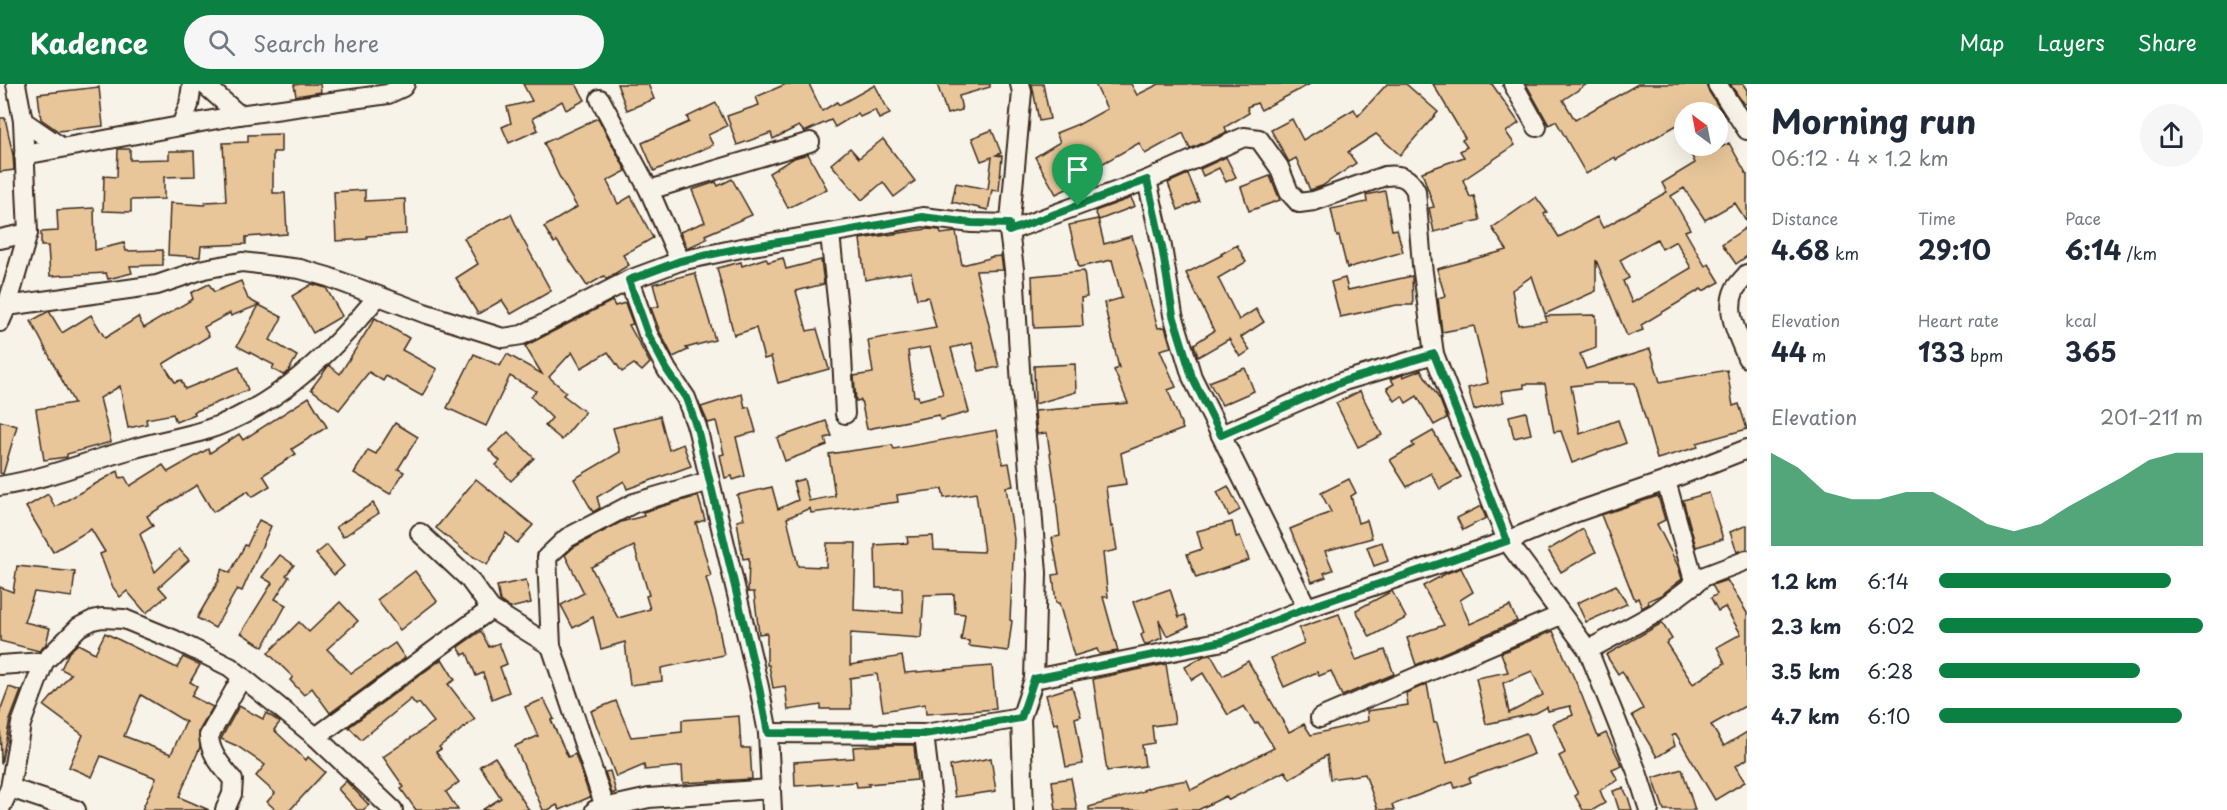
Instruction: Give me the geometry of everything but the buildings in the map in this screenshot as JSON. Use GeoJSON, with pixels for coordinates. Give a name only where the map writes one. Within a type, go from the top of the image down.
{"type":"FeatureCollection","features":[{"type":"Feature","properties":{"kind":"street"},"geometry":{"type":"LineString","coordinates":[[16,84],[22,121],[28,233],[3,314],[157,285],[204,269],[242,262],[300,269],[328,277],[424,313],[503,338],[522,335],[629,280],[680,261],[741,248],[922,217],[1009,227],[1147,180],[1244,137],[1259,139],[1279,167],[1289,192],[1299,203],[1314,201],[1385,176],[1395,175],[1406,178],[1413,183],[1416,191],[1422,265],[1434,354],[1507,541],[1587,650],[1637,772],[1649,810]]}},
{"type":"Feature","properties":{"kind":"street"},"geometry":{"type":"LineString","coordinates":[[181,126],[189,105],[192,84]]}},
{"type":"Feature","properties":{"kind":"street"},"geometry":{"type":"LineString","coordinates":[[204,84],[239,115]]}},
{"type":"Feature","properties":{"kind":"street"},"geometry":{"type":"LineString","coordinates":[[24,155],[239,115],[388,94],[404,87],[405,84]]}},
{"type":"Feature","properties":{"kind":"street"},"geometry":{"type":"LineString","coordinates":[[1020,84],[1022,92],[1009,227],[1037,573],[1034,679],[1021,718],[1024,810]]}},
{"type":"Feature","properties":{"kind":"street"},"geometry":{"type":"LineString","coordinates":[[1513,84],[1537,127]]}},
{"type":"Feature","properties":{"kind":"street"},"geometry":{"type":"LineString","coordinates":[[1717,84],[1747,130]]}},
{"type":"Feature","properties":{"kind":"street"},"geometry":{"type":"LineString","coordinates":[[600,99],[649,190],[680,261]]}},
{"type":"Feature","properties":{"kind":"street"},"geometry":{"type":"LineString","coordinates":[[22,121],[61,147]]}},
{"type":"Feature","properties":{"kind":"street"},"geometry":{"type":"LineString","coordinates":[[649,190],[810,142]]}},
{"type":"Feature","properties":{"kind":"street"},"geometry":{"type":"LineString","coordinates":[[1147,180],[1162,247],[1173,315],[1192,377],[1307,608]]}},
{"type":"Feature","properties":{"kind":"street"},"geometry":{"type":"LineString","coordinates":[[0,239],[28,233]]}},
{"type":"Feature","properties":{"kind":"street"},"geometry":{"type":"LineString","coordinates":[[830,234],[841,337],[845,414]]}},
{"type":"Feature","properties":{"kind":"street"},"geometry":{"type":"LineString","coordinates":[[1747,274],[1735,289],[1731,303],[1732,320],[1747,358]]}},
{"type":"Feature","properties":{"kind":"street"},"geometry":{"type":"LineString","coordinates":[[629,280],[648,334],[667,370],[686,398],[697,428],[759,687],[768,733],[772,810]]}},
{"type":"Feature","properties":{"kind":"street"},"geometry":{"type":"LineString","coordinates":[[0,486],[29,481],[132,449],[204,431],[257,409],[292,384],[352,327],[378,296]]}},
{"type":"Feature","properties":{"kind":"street"},"geometry":{"type":"LineString","coordinates":[[1221,435],[1344,381],[1434,354]]}},
{"type":"Feature","properties":{"kind":"street"},"geometry":{"type":"LineString","coordinates":[[1034,679],[1223,641],[1307,608],[1507,541],[1574,513],[1666,481],[1747,449]]}},
{"type":"Feature","properties":{"kind":"street"},"geometry":{"type":"LineString","coordinates":[[1666,481],[1695,584]]}},
{"type":"Feature","properties":{"kind":"street"},"geometry":{"type":"LineString","coordinates":[[710,482],[634,503],[567,538],[547,557],[551,645],[600,809],[661,796],[770,789]]}},
{"type":"Feature","properties":{"kind":"street"},"geometry":{"type":"LineString","coordinates":[[420,533],[469,579],[491,609],[551,645]]}},
{"type":"Feature","properties":{"kind":"street"},"geometry":{"type":"LineString","coordinates":[[1587,650],[1656,613],[1705,576],[1747,560]]}},
{"type":"Feature","properties":{"kind":"street"},"geometry":{"type":"LineString","coordinates":[[316,737],[491,609]]}},
{"type":"Feature","properties":{"kind":"street"},"geometry":{"type":"LineString","coordinates":[[1320,718],[1562,615]]}},
{"type":"Feature","properties":{"kind":"street"},"geometry":{"type":"LineString","coordinates":[[0,809],[10,788],[21,724],[44,662],[80,627],[93,620],[124,618],[230,667],[316,737],[393,810]]}},
{"type":"Feature","properties":{"kind":"street"},"geometry":{"type":"LineString","coordinates":[[0,665],[44,662]]}},
{"type":"Feature","properties":{"kind":"street"},"geometry":{"type":"LineString","coordinates":[[225,810],[232,794],[233,780],[218,762],[210,746],[209,736],[242,677]]}},
{"type":"Feature","properties":{"kind":"street"},"geometry":{"type":"LineString","coordinates":[[768,733],[924,734],[1021,718]]}},
{"type":"Feature","properties":{"kind":"street"},"geometry":{"type":"LineString","coordinates":[[924,734],[933,810]]}},
{"type":"Feature","properties":{"kind":"street"},"geometry":{"type":"LineString","coordinates":[[10,788],[76,810]]}},
{"type":"Feature","properties":{"kind":"route"},"geometry":{"type":"LineString","coordinates":[[1147,180],[1162,247],[1173,315],[1192,377],[1221,435],[1344,381],[1434,354],[1507,541],[1307,608],[1223,641],[1034,679],[1021,718],[924,734],[768,733],[697,428],[686,398],[667,370],[648,334],[629,280],[680,261],[741,248],[922,217],[972,223],[1009,224],[1009,231],[1078,206],[1147,180]]}}]}
